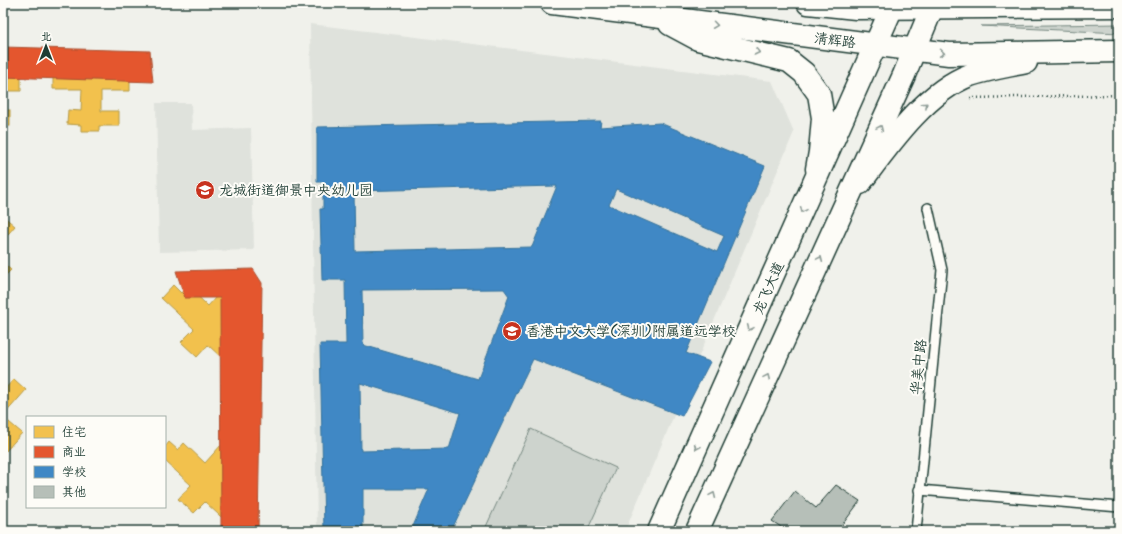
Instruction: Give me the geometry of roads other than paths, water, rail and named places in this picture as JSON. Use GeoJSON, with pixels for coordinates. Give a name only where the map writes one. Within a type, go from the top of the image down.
{"type":"FeatureCollection","features":[{"type":"Feature","properties":{"kind":"street","name":"清辉路"},"geometry":{"type":"LineString","coordinates":[[552,3],[949,54],[1116,51]]}},
{"type":"Feature","properties":{"kind":"street"},"geometry":{"type":"LineString","coordinates":[[808,3],[840,7],[893,5],[1119,6]]}},
{"type":"Feature","properties":{"kind":"street","name":"龙飞大道"},"geometry":{"type":"LineString","coordinates":[[659,531],[893,5]]}},
{"type":"Feature","properties":{"kind":"street"},"geometry":{"type":"LineString","coordinates":[[697,531],[934,5]]}},
{"type":"Feature","properties":{"kind":"street"},"geometry":{"type":"LineString","coordinates":[[655,17],[698,39],[789,61],[804,73],[819,94],[823,118],[820,152],[814,185]]}},
{"type":"Feature","properties":{"kind":"street"},"geometry":{"type":"LineString","coordinates":[[847,200],[888,146],[922,108],[942,91],[970,76],[999,68],[1040,59],[1116,51]]}},
{"type":"Feature","properties":{"kind":"lane","name":"华美中路"},"geometry":{"type":"LineString","coordinates":[[916,531],[942,270],[928,208]]}},
{"type":"Feature","properties":{"kind":"lane"},"geometry":{"type":"LineString","coordinates":[[919,490],[1119,507]]}},
{"type":"Feature","properties":{"kind":"place","name":"龙城街道御景中央幼儿园"},"geometry":{"type":"Point","coordinates":[205,190]}},
{"type":"Feature","properties":{"kind":"place","name":"香港中文大学(深圳)附属道远学校"},"geometry":{"type":"Point","coordinates":[512,331]}}]}
